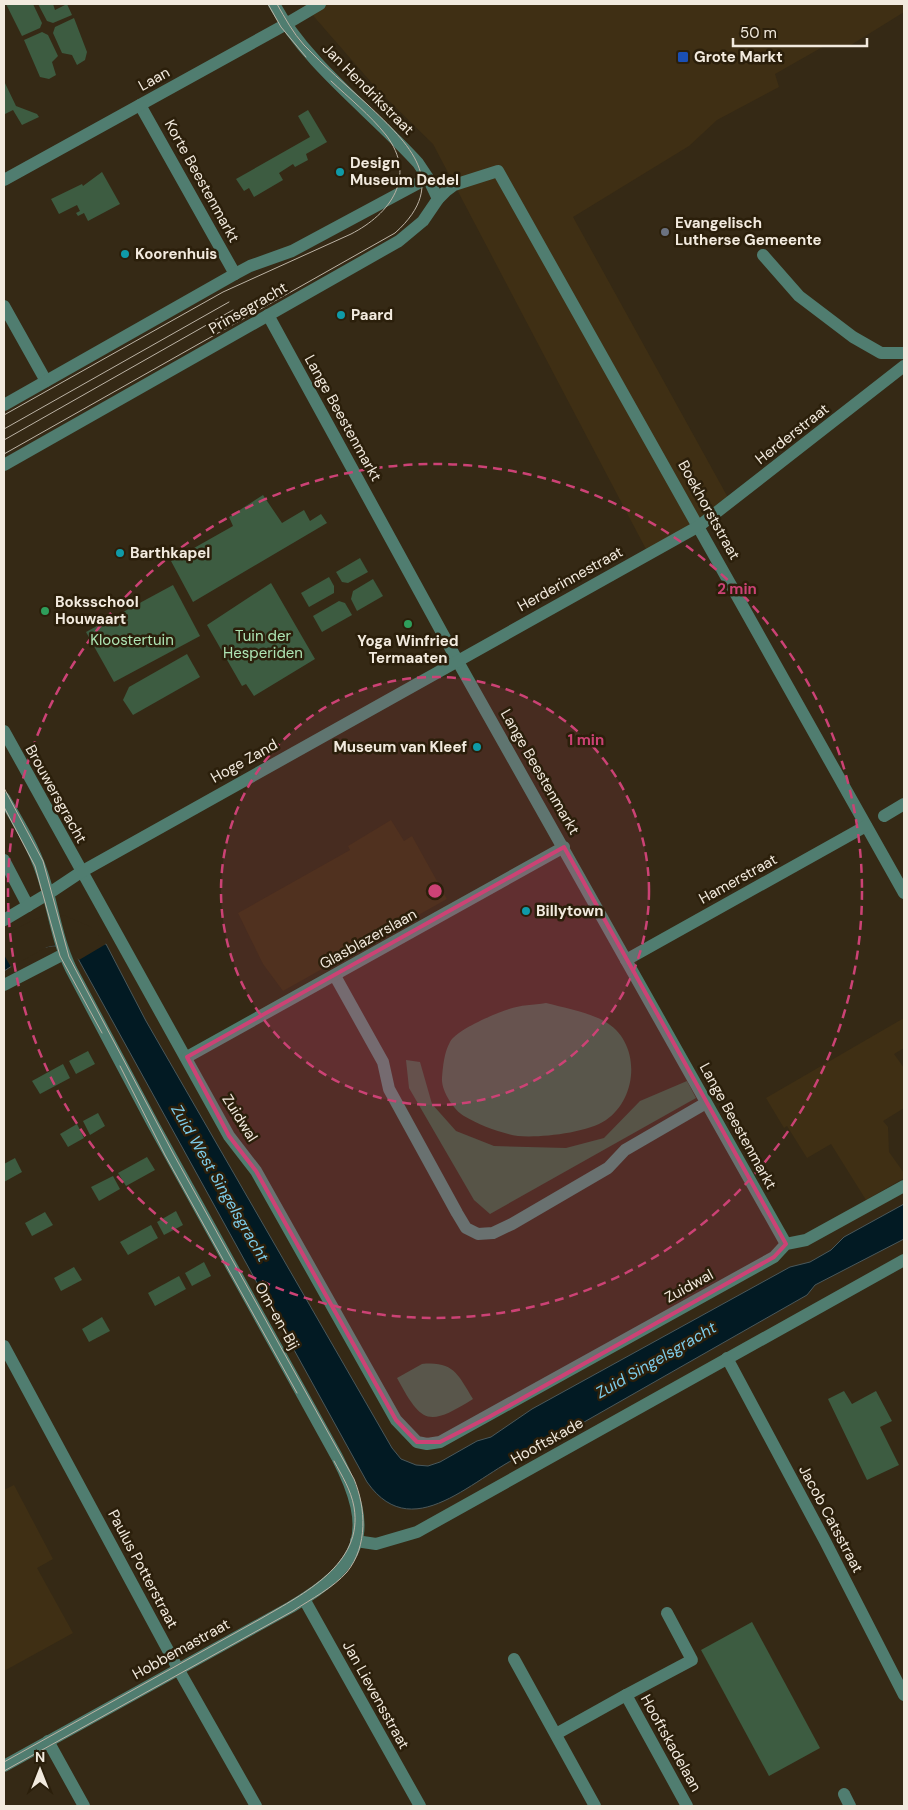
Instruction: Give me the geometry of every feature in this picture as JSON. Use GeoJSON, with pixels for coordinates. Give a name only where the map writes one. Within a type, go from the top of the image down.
{"type":"FeatureCollection","features":[{"type":"Feature","properties":{"kind":"street","name":"Jan Hendrikstraat"},"geometry":{"type":"LineString","coordinates":[[274,4],[285,25],[309,53],[409,153],[428,178],[438,198]]}},
{"type":"Feature","properties":{"kind":"street","name":"Laan"},"geometry":{"type":"LineString","coordinates":[[4,180],[320,4]]}},
{"type":"Feature","properties":{"kind":"street","name":"Korte Beestenmarkt"},"geometry":{"type":"LineString","coordinates":[[140,105],[235,274]]}},
{"type":"Feature","properties":{"kind":"street","name":"Prinsegracht"},"geometry":{"type":"LineString","coordinates":[[4,464],[271,320],[399,241],[424,222],[438,198],[454,186],[498,171]]}},
{"type":"Feature","properties":{"kind":"street","name":"Boekhorststraat"},"geometry":{"type":"LineString","coordinates":[[498,171],[904,893]]}},
{"type":"Feature","properties":{"kind":"street","name":"Prinsegracht"},"geometry":{"type":"LineString","coordinates":[[4,405],[235,274],[250,266],[292,252],[428,178]]}},
{"type":"Feature","properties":{"kind":"street"},"geometry":{"type":"LineString","coordinates":[[763,255],[799,296],[853,337],[881,352],[904,352]]}},
{"type":"Feature","properties":{"kind":"street"},"geometry":{"type":"LineString","coordinates":[[4,306],[46,381]]}},
{"type":"Feature","properties":{"kind":"street","name":"Lange Beestenmarkt"},"geometry":{"type":"LineString","coordinates":[[271,320],[457,660],[786,1244]]}},
{"type":"Feature","properties":{"kind":"street","name":"Herderstraat"},"geometry":{"type":"LineString","coordinates":[[699,526],[904,366]]}},
{"type":"Feature","properties":{"kind":"street","name":"Herderinnestraat"},"geometry":{"type":"LineString","coordinates":[[457,660],[699,526]]}},
{"type":"Feature","properties":{"kind":"street","name":"Hoge Zand"},"geometry":{"type":"LineString","coordinates":[[4,920],[81,872],[457,660]]}},
{"type":"Feature","properties":{"kind":"street","name":"Brouwersgracht"},"geometry":{"type":"LineString","coordinates":[[4,732],[81,872]]}},
{"type":"Feature","properties":{"kind":"street"},"geometry":{"type":"LineString","coordinates":[[4,798],[36,857],[48,894],[62,950],[4,984]]}},
{"type":"Feature","properties":{"kind":"street"},"geometry":{"type":"LineString","coordinates":[[884,816],[904,804]]}},
{"type":"Feature","properties":{"kind":"street","name":"Hamerstraat"},"geometry":{"type":"LineString","coordinates":[[626,960],[866,826]]}},
{"type":"Feature","properties":{"kind":"street","name":"Glasblazerslaan"},"geometry":{"type":"LineString","coordinates":[[187,1058],[564,847]]}},
{"type":"Feature","properties":{"kind":"street"},"geometry":{"type":"LineString","coordinates":[[4,860],[28,906]]}},
{"type":"Feature","properties":{"kind":"street","name":"Zuidwal"},"geometry":{"type":"LineString","coordinates":[[81,872],[187,1058],[229,1136],[256,1171],[396,1420],[417,1442],[427,1444],[440,1442],[489,1417],[774,1258],[786,1244],[806,1240],[904,1186]]}},
{"type":"Feature","properties":{"kind":"street","name":"Om-en-Bij"},"geometry":{"type":"LineString","coordinates":[[62,950],[153,1124],[348,1479],[357,1504],[356,1541]]}},
{"type":"Feature","properties":{"kind":"street"},"geometry":{"type":"LineString","coordinates":[[335,976],[378,1052],[383,1062],[388,1089],[434,1172],[466,1228],[478,1234],[493,1233],[512,1224],[608,1168],[626,1150],[706,1103]]}},
{"type":"Feature","properties":{"kind":"street","name":"Hooftskade"},"geometry":{"type":"LineString","coordinates":[[356,1541],[376,1544],[417,1532],[904,1260]]}},
{"type":"Feature","properties":{"kind":"street","name":"Paulus Potterstraat"},"geometry":{"type":"LineString","coordinates":[[4,1346],[179,1669],[256,1806]]}},
{"type":"Feature","properties":{"kind":"street","name":"Jacob Catsstraat"},"geometry":{"type":"LineString","coordinates":[[727,1358],[902,1687]]}},
{"type":"Feature","properties":{"kind":"street","name":"Hobbemastraat"},"geometry":{"type":"LineString","coordinates":[[4,1766],[304,1599],[338,1574],[351,1557],[356,1541]]}},
{"type":"Feature","properties":{"kind":"street","name":"Jan Lievensstraat"},"geometry":{"type":"LineString","coordinates":[[304,1599],[420,1806]]}},
{"type":"Feature","properties":{"kind":"street","name":"Hooftskadelaan"},"geometry":{"type":"LineString","coordinates":[[556,1734],[692,1660],[667,1613]]}},
{"type":"Feature","properties":{"kind":"street"},"geometry":{"type":"LineString","coordinates":[[514,1659],[595,1806]]}},
{"type":"Feature","properties":{"kind":"street","name":"Hooftskadelaan"},"geometry":{"type":"LineString","coordinates":[[626,1695],[687,1806]]}},
{"type":"Feature","properties":{"kind":"street"},"geometry":{"type":"LineString","coordinates":[[48,1741],[84,1806]]}},
{"type":"Feature","properties":{"kind":"street"},"geometry":{"type":"LineString","coordinates":[[844,1794],[850,1806]]}},
{"type":"Feature","properties":{"kind":"highlighted area"},"geometry":{"type":"Polygon","coordinates":[[[564,847],[786,1244],[774,1257],[489,1417],[440,1442],[417,1442],[396,1420],[256,1171],[229,1136],[187,1057],[564,847]]]}},
{"type":"Feature","properties":{"kind":"shaded area"},"geometry":{"type":"Polygon","coordinates":[[[303,4],[904,4],[904,12],[851,45],[826,45],[775,74],[779,87],[717,120],[689,146],[573,217],[731,503],[648,553],[433,144],[377,89],[303,4]]]}},
{"type":"Feature","properties":{"kind":"shaded area"},"geometry":{"type":"Polygon","coordinates":[[[391,820],[404,841],[412,836],[447,899],[283,991],[263,964],[238,913],[350,850],[348,846],[391,820]]]}},
{"type":"Feature","properties":{"kind":"shaded area"},"geometry":{"type":"Polygon","coordinates":[[[904,1018],[904,1048],[894,1054],[904,1068],[904,1108],[883,1121],[888,1127],[889,1152],[904,1173],[904,1178],[866,1200],[831,1144],[807,1158],[787,1126],[784,1128],[766,1098],[904,1018]]]}},
{"type":"Feature","properties":{"kind":"shaded area"},"geometry":{"type":"Polygon","coordinates":[[[14,1485],[53,1559],[37,1568],[73,1633],[4,1671],[4,1490],[14,1485]]]}},
{"type":"Feature","properties":{"kind":"green space"},"geometry":{"type":"Polygon","coordinates":[[[6,4],[33,4],[42,23],[40,28],[22,36],[6,4]]]}},
{"type":"Feature","properties":{"kind":"green space"},"geometry":{"type":"Polygon","coordinates":[[[38,4],[53,4],[55,10],[67,4],[72,15],[53,23],[47,21],[38,4]]]}},
{"type":"Feature","properties":{"kind":"green space"},"geometry":{"type":"Polygon","coordinates":[[[74,18],[87,52],[85,60],[77,65],[72,55],[62,53],[53,33],[55,27],[74,18]]]}},
{"type":"Feature","properties":{"kind":"green space"},"geometry":{"type":"Polygon","coordinates":[[[42,32],[48,35],[58,56],[52,62],[56,75],[49,79],[40,77],[24,40],[42,32]]]}},
{"type":"Feature","properties":{"kind":"green space"},"geometry":{"type":"Polygon","coordinates":[[[4,81],[16,106],[37,114],[39,117],[22,125],[13,110],[5,114],[4,81]]]}},
{"type":"Feature","properties":{"kind":"green space"},"geometry":{"type":"Polygon","coordinates":[[[308,110],[327,142],[306,154],[308,160],[295,167],[293,164],[279,173],[283,180],[254,197],[249,188],[244,191],[236,179],[310,137],[298,116],[308,110]]]}},
{"type":"Feature","properties":{"kind":"green space"},"geometry":{"type":"Polygon","coordinates":[[[102,172],[120,204],[88,221],[84,213],[78,216],[76,213],[80,211],[77,205],[59,214],[51,199],[82,184],[83,186],[102,172]]]}},
{"type":"Feature","properties":{"kind":"green space"},"geometry":{"type":"Polygon","coordinates":[[[263,495],[282,523],[304,510],[310,521],[321,514],[327,523],[193,602],[171,561],[233,526],[229,517],[263,495]]]}},
{"type":"Feature","properties":{"kind":"green space"},"geometry":{"type":"Polygon","coordinates":[[[360,558],[368,572],[348,583],[342,582],[336,572],[360,558]]]}},
{"type":"Feature","properties":{"kind":"green space"},"geometry":{"type":"Polygon","coordinates":[[[329,577],[334,586],[334,593],[309,607],[301,593],[329,577]]]}},
{"type":"Feature","properties":{"kind":"green space"},"geometry":{"type":"Polygon","coordinates":[[[373,579],[383,596],[357,611],[351,599],[353,591],[373,579]]]}},
{"type":"Feature","properties":{"kind":"green space","name":"Tuin der Hesperiden"},"geometry":{"type":"Polygon","coordinates":[[[271,583],[315,659],[254,696],[246,684],[242,686],[207,625],[271,583]]]}},
{"type":"Feature","properties":{"kind":"green space","name":"Kloostertuin"},"geometry":{"type":"Polygon","coordinates":[[[173,585],[200,636],[114,682],[86,632],[173,585]]]}},
{"type":"Feature","properties":{"kind":"green space"},"geometry":{"type":"Polygon","coordinates":[[[339,601],[345,603],[352,615],[322,632],[313,616],[339,601]]]}},
{"type":"Feature","properties":{"kind":"green space"},"geometry":{"type":"Polygon","coordinates":[[[187,654],[200,677],[133,715],[123,700],[129,687],[187,654]]]}},
{"type":"Feature","properties":{"kind":"green space"},"geometry":{"type":"Polygon","coordinates":[[[546,1003],[604,1021],[616,1030],[625,1042],[630,1055],[630,1084],[625,1098],[617,1110],[598,1125],[563,1134],[527,1136],[497,1131],[460,1113],[449,1100],[442,1083],[444,1060],[450,1042],[468,1027],[495,1014],[518,1007],[546,1003]]]}},
{"type":"Feature","properties":{"kind":"green space"},"geometry":{"type":"Polygon","coordinates":[[[88,1051],[95,1064],[76,1074],[69,1061],[88,1051]]]}},
{"type":"Feature","properties":{"kind":"green space"},"geometry":{"type":"Polygon","coordinates":[[[406,1060],[420,1062],[432,1104],[456,1131],[494,1146],[566,1148],[604,1138],[640,1101],[687,1081],[696,1098],[490,1214],[474,1200],[409,1088],[406,1060]]]}},
{"type":"Feature","properties":{"kind":"green space"},"geometry":{"type":"Polygon","coordinates":[[[63,1064],[70,1078],[40,1094],[32,1081],[63,1064]]]}},
{"type":"Feature","properties":{"kind":"green space"},"geometry":{"type":"Polygon","coordinates":[[[98,1113],[105,1126],[90,1135],[83,1121],[98,1113]]]}},
{"type":"Feature","properties":{"kind":"green space"},"geometry":{"type":"Polygon","coordinates":[[[77,1124],[84,1138],[68,1147],[60,1134],[77,1124]]]}},
{"type":"Feature","properties":{"kind":"green space"},"geometry":{"type":"Polygon","coordinates":[[[147,1157],[155,1170],[126,1186],[118,1173],[147,1157]]]}},
{"type":"Feature","properties":{"kind":"green space"},"geometry":{"type":"Polygon","coordinates":[[[15,1158],[22,1172],[4,1182],[4,1164],[15,1158]]]}},
{"type":"Feature","properties":{"kind":"green space"},"geometry":{"type":"Polygon","coordinates":[[[113,1176],[120,1189],[99,1201],[91,1187],[113,1176]]]}},
{"type":"Feature","properties":{"kind":"green space"},"geometry":{"type":"Polygon","coordinates":[[[176,1211],[183,1225],[164,1235],[157,1222],[176,1211]]]}},
{"type":"Feature","properties":{"kind":"green space"},"geometry":{"type":"Polygon","coordinates":[[[45,1212],[53,1225],[32,1236],[25,1223],[45,1212]]]}},
{"type":"Feature","properties":{"kind":"green space"},"geometry":{"type":"Polygon","coordinates":[[[151,1225],[158,1238],[128,1255],[120,1242],[151,1225]]]}},
{"type":"Feature","properties":{"kind":"green space"},"geometry":{"type":"Polygon","coordinates":[[[204,1262],[211,1276],[192,1286],[185,1273],[204,1262]]]}},
{"type":"Feature","properties":{"kind":"green space"},"geometry":{"type":"Polygon","coordinates":[[[74,1267],[82,1280],[61,1291],[54,1278],[74,1267]]]}},
{"type":"Feature","properties":{"kind":"green space"},"geometry":{"type":"Polygon","coordinates":[[[179,1276],[186,1289],[155,1306],[148,1293],[179,1276]]]}},
{"type":"Feature","properties":{"kind":"green space"},"geometry":{"type":"Polygon","coordinates":[[[102,1317],[110,1331],[89,1342],[82,1329],[102,1317]]]}},
{"type":"Feature","properties":{"kind":"green space"},"geometry":{"type":"Polygon","coordinates":[[[422,1364],[441,1365],[454,1371],[473,1399],[446,1414],[436,1417],[420,1412],[413,1405],[397,1378],[422,1364]]]}},
{"type":"Feature","properties":{"kind":"green space"},"geometry":{"type":"Polygon","coordinates":[[[844,1391],[852,1404],[876,1391],[892,1421],[880,1427],[899,1465],[867,1480],[828,1399],[844,1391]]]}},
{"type":"Feature","properties":{"kind":"green space"},"geometry":{"type":"Polygon","coordinates":[[[752,1622],[820,1748],[769,1776],[701,1650],[752,1622]]]}},
{"type":"Feature","properties":{"kind":"water"},"geometry":{"type":"Polygon","coordinates":[[[4,936],[106,944],[146,1021],[392,1448],[401,1459],[416,1465],[428,1466],[440,1462],[477,1441],[491,1437],[532,1409],[790,1267],[810,1262],[831,1250],[844,1237],[904,1204],[904,1239],[815,1285],[807,1295],[535,1450],[515,1459],[450,1498],[428,1507],[406,1509],[386,1501],[367,1482],[76,955],[58,946],[48,947],[30,954],[4,971],[4,936]]]}},
{"type":"Feature","properties":{"kind":"pier"},"geometry":{"type":"Polygon","coordinates":[[[63,915],[91,927],[106,944],[79,960],[65,948],[56,945],[47,947],[11,967],[4,955],[4,935],[33,920],[45,916],[63,915]]]}},
{"type":"Feature","properties":{"kind":"tram line"},"geometry":{"type":"LineString","coordinates":[[268,4],[281,27],[306,57]]}},
{"type":"Feature","properties":{"kind":"tram line"},"geometry":{"type":"LineString","coordinates":[[4,454],[395,233],[412,215],[420,197],[422,181],[418,165],[409,149],[368,105],[304,45],[277,4]]}},
{"type":"Feature","properties":{"kind":"tram line"},"geometry":{"type":"LineString","coordinates":[[4,415],[223,292],[351,234],[365,226],[388,205],[395,193],[399,180],[400,165],[395,150],[380,128],[331,81]]}},
{"type":"Feature","properties":{"kind":"tram line"},"geometry":{"type":"LineString","coordinates":[[4,429],[229,302]]}},
{"type":"Feature","properties":{"kind":"tram line"},"geometry":{"type":"LineString","coordinates":[[4,440],[233,310]]}},
{"type":"Feature","properties":{"kind":"tram line"},"geometry":{"type":"LineString","coordinates":[[4,788],[43,861],[69,957],[174,1155],[354,1479],[363,1514],[362,1539],[354,1562],[341,1578],[322,1593],[293,1611],[4,1771]]}},
{"type":"Feature","properties":{"kind":"tram line"},"geometry":{"type":"LineString","coordinates":[[4,807],[35,866],[60,956],[102,1033]]}},
{"type":"Feature","properties":{"kind":"tram line"},"geometry":{"type":"LineString","coordinates":[[120,1066],[165,1155],[297,1393]]}},
{"type":"Feature","properties":{"kind":"tram line"},"geometry":{"type":"LineString","coordinates":[[4,1762],[278,1609],[327,1575],[340,1561],[350,1545],[355,1527],[353,1501],[334,1461]]}},
{"type":"Feature","properties":{"kind":"place","name":"Grote Markt"},"geometry":{"type":"Point","coordinates":[683,57]}},
{"type":"Feature","properties":{"kind":"place","name":"Design Museum Dedel"},"geometry":{"type":"Point","coordinates":[340,172]}},
{"type":"Feature","properties":{"kind":"place","name":"Evangelisch Lutherse Gemeente"},"geometry":{"type":"Point","coordinates":[665,232]}},
{"type":"Feature","properties":{"kind":"place","name":"Koorenhuis"},"geometry":{"type":"Point","coordinates":[125,254]}},
{"type":"Feature","properties":{"kind":"place","name":"Paard"},"geometry":{"type":"Point","coordinates":[341,315]}},
{"type":"Feature","properties":{"kind":"place","name":"Barthkapel"},"geometry":{"type":"Point","coordinates":[120,553]}},
{"type":"Feature","properties":{"kind":"place","name":"Boksschool Houwaart"},"geometry":{"type":"Point","coordinates":[45,611]}},
{"type":"Feature","properties":{"kind":"place","name":"Yoga Winfried Termaaten"},"geometry":{"type":"Point","coordinates":[408,624]}},
{"type":"Feature","properties":{"kind":"place","name":"Museum van Kleef"},"geometry":{"type":"Point","coordinates":[477,747]}},
{"type":"Feature","properties":{"kind":"place","name":"Billytown"},"geometry":{"type":"Point","coordinates":[526,911]}},
{"type":"Feature","properties":{"kind":"water label","name":"Zuid West Singelsgracht"},"geometry":{"type":"Point","coordinates":[220,1183]}},
{"type":"Feature","properties":{"kind":"water label","name":"Zuid Singelsgracht"},"geometry":{"type":"Point","coordinates":[656,1360]}}]}
